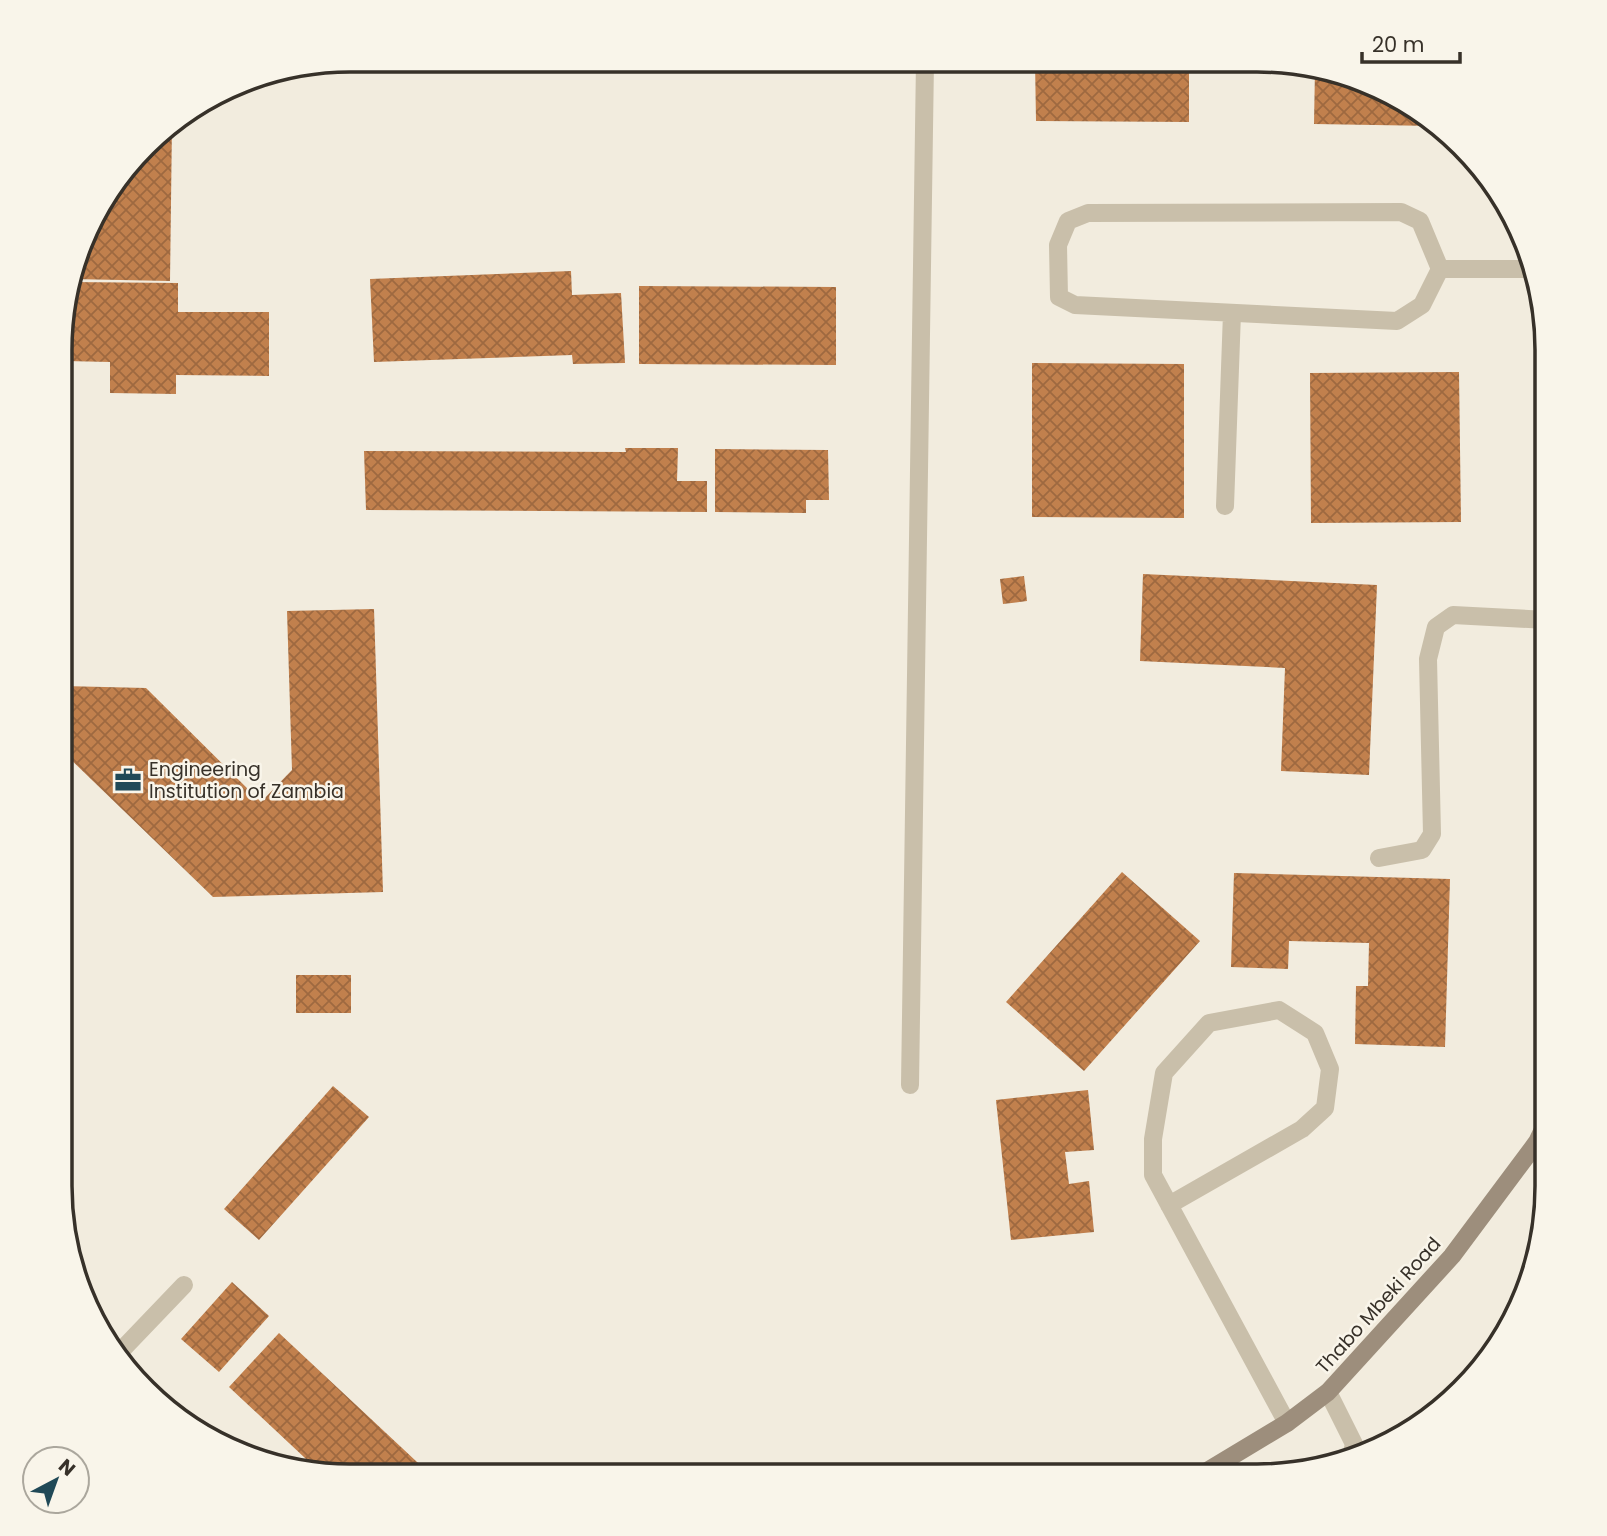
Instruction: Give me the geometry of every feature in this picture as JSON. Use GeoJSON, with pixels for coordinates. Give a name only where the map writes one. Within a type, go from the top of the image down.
{"type":"FeatureCollection","features":[{"type":"Feature","properties":{"kind":"main road","name":"Thabo Mbeki Road"},"geometry":{"type":"LineString","coordinates":[[1219,1464],[1287,1423],[1328,1392],[1452,1256],[1535,1145]]}},
{"type":"Feature","properties":{"kind":"street"},"geometry":{"type":"LineString","coordinates":[[910,1085],[925,72]]}},
{"type":"Feature","properties":{"kind":"street"},"geometry":{"type":"LineString","coordinates":[[1401,212],[1420,221],[1440,269],[1422,306],[1397,321],[1075,305],[1059,297],[1058,245],[1068,221],[1088,213],[1401,212]]}},
{"type":"Feature","properties":{"kind":"street"},"geometry":{"type":"LineString","coordinates":[[1440,269],[1523,269]]}},
{"type":"Feature","properties":{"kind":"street"},"geometry":{"type":"LineString","coordinates":[[1225,506],[1232,313]]}},
{"type":"Feature","properties":{"kind":"street"},"geometry":{"type":"LineString","coordinates":[[1379,858],[1422,850],[1432,834],[1428,659],[1437,627],[1453,615],[1535,619]]}},
{"type":"Feature","properties":{"kind":"street"},"geometry":{"type":"LineString","coordinates":[[1169,1205],[1303,1129],[1325,1108],[1330,1069],[1315,1033],[1279,1010],[1209,1023],[1164,1073],[1153,1139],[1153,1175],[1169,1205],[1287,1423]]}},
{"type":"Feature","properties":{"kind":"street"},"geometry":{"type":"LineString","coordinates":[[124,1348],[184,1285]]}},
{"type":"Feature","properties":{"kind":"street"},"geometry":{"type":"LineString","coordinates":[[1328,1392],[1353,1446]]}},
{"type":"Feature","properties":{"kind":"building"},"geometry":{"type":"Polygon","coordinates":[[[1035,72],[1189,72],[1189,122],[1036,121],[1035,72]]]}},
{"type":"Feature","properties":{"kind":"building"},"geometry":{"type":"Polygon","coordinates":[[[1315,78],[1380,100],[1421,126],[1314,124],[1315,78]]]}},
{"type":"Feature","properties":{"kind":"building"},"geometry":{"type":"Polygon","coordinates":[[[172,137],[170,281],[81,279],[100,227],[109,211],[129,181],[153,153],[172,137]]]}},
{"type":"Feature","properties":{"kind":"building"},"geometry":{"type":"Polygon","coordinates":[[[571,271],[572,295],[621,293],[625,363],[573,364],[572,355],[374,362],[370,279],[571,271]]]}},
{"type":"Feature","properties":{"kind":"building"},"geometry":{"type":"Polygon","coordinates":[[[80,282],[178,283],[178,312],[269,312],[269,376],[176,375],[176,394],[110,393],[110,362],[72,361],[72,332],[80,282]]]}},
{"type":"Feature","properties":{"kind":"building"},"geometry":{"type":"Polygon","coordinates":[[[639,286],[836,287],[836,365],[639,364],[639,286]]]}},
{"type":"Feature","properties":{"kind":"building"},"geometry":{"type":"Polygon","coordinates":[[[1032,363],[1184,364],[1184,518],[1032,517],[1032,363]]]}},
{"type":"Feature","properties":{"kind":"building"},"geometry":{"type":"Polygon","coordinates":[[[1459,372],[1461,522],[1311,523],[1310,373],[1459,372]]]}},
{"type":"Feature","properties":{"kind":"building"},"geometry":{"type":"Polygon","coordinates":[[[625,448],[678,448],[677,481],[707,481],[707,512],[366,510],[364,451],[626,452],[625,448]]]}},
{"type":"Feature","properties":{"kind":"building"},"geometry":{"type":"Polygon","coordinates":[[[715,449],[828,450],[829,500],[806,500],[806,513],[715,512],[715,449]]]}},
{"type":"Feature","properties":{"kind":"building"},"geometry":{"type":"Polygon","coordinates":[[[1143,574],[1377,585],[1369,775],[1281,771],[1285,668],[1140,661],[1143,574]]]}},
{"type":"Feature","properties":{"kind":"building"},"geometry":{"type":"Polygon","coordinates":[[[1024,576],[1027,601],[1003,604],[1000,579],[1024,576]]]}},
{"type":"Feature","properties":{"kind":"building"},"geometry":{"type":"Polygon","coordinates":[[[374,609],[383,892],[213,897],[72,761],[72,686],[146,688],[261,802],[292,770],[287,611],[374,609]]]}},
{"type":"Feature","properties":{"kind":"building"},"geometry":{"type":"Polygon","coordinates":[[[1122,872],[1200,941],[1084,1071],[1006,1002],[1122,872]]]}},
{"type":"Feature","properties":{"kind":"building"},"geometry":{"type":"Polygon","coordinates":[[[1234,873],[1450,879],[1445,1047],[1355,1044],[1356,986],[1368,986],[1369,943],[1289,941],[1288,969],[1231,967],[1234,873]]]}},
{"type":"Feature","properties":{"kind":"building"},"geometry":{"type":"Polygon","coordinates":[[[296,975],[351,975],[351,1013],[296,1013],[296,975]]]}},
{"type":"Feature","properties":{"kind":"building"},"geometry":{"type":"Polygon","coordinates":[[[333,1086],[369,1117],[259,1240],[224,1209],[333,1086]]]}},
{"type":"Feature","properties":{"kind":"building"},"geometry":{"type":"Polygon","coordinates":[[[1088,1090],[1094,1150],[1065,1152],[1069,1184],[1089,1181],[1094,1232],[1011,1240],[996,1100],[1088,1090]]]}},
{"type":"Feature","properties":{"kind":"building"},"geometry":{"type":"Polygon","coordinates":[[[232,1282],[269,1316],[219,1372],[181,1339],[232,1282]]]}},
{"type":"Feature","properties":{"kind":"building"},"geometry":{"type":"Polygon","coordinates":[[[279,1333],[419,1464],[332,1464],[308,1461],[229,1387],[279,1333]]]}},
{"type":"Feature","properties":{"kind":"place","name":"Engineering Institution of Zambia"},"geometry":{"type":"Point","coordinates":[128,780]}}]}
